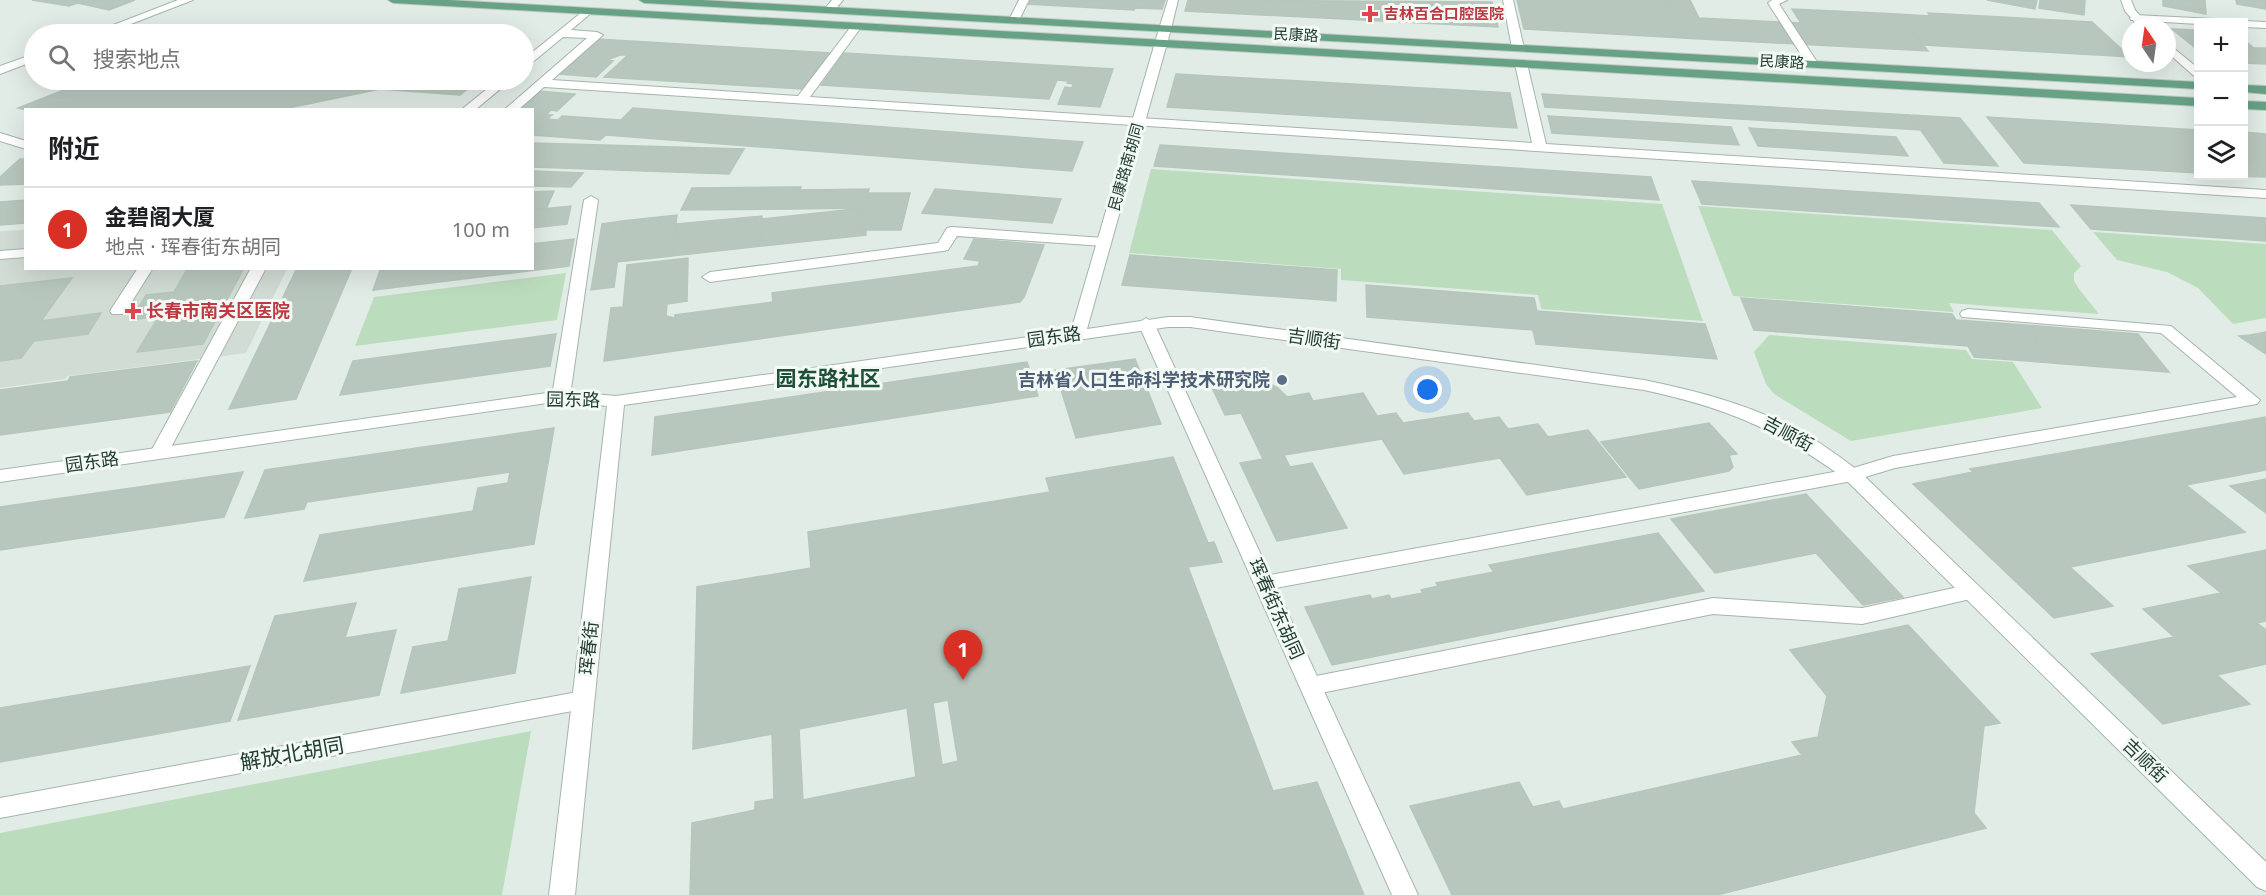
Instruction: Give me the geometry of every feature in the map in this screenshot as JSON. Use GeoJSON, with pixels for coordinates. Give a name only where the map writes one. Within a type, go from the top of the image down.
{"type":"FeatureCollection","features":[{"type":"Feature","properties":{"kind":"main road","name":"民康路"},"geometry":{"type":"LineString","coordinates":[[393,0],[2194,102]]}},
{"type":"Feature","properties":{"kind":"main road","name":"民康路"},"geometry":{"type":"LineString","coordinates":[[644,0],[2194,86]]}},
{"type":"Feature","properties":{"kind":"main road"},"geometry":{"type":"LineString","coordinates":[[2248,89],[2266,90]]}},
{"type":"Feature","properties":{"kind":"main road"},"geometry":{"type":"LineString","coordinates":[[2248,105],[2266,106]]}},
{"type":"Feature","properties":{"kind":"street"},"geometry":{"type":"LineString","coordinates":[[123,24],[188,0]]}},
{"type":"Feature","properties":{"kind":"street"},"geometry":{"type":"LineString","coordinates":[[830,10],[838,0]]}},
{"type":"Feature","properties":{"kind":"street"},"geometry":{"type":"LineString","coordinates":[[1014,21],[1024,0]]}},
{"type":"Feature","properties":{"kind":"street","name":"民康路南胡同"},"geometry":{"type":"LineString","coordinates":[[1078,333],[1173,0]]}},
{"type":"Feature","properties":{"kind":"street"},"geometry":{"type":"LineString","coordinates":[[1508,0],[1518,48]]}},
{"type":"Feature","properties":{"kind":"street"},"geometry":{"type":"LineString","coordinates":[[1782,0],[1773,3],[1813,65]]}},
{"type":"Feature","properties":{"kind":"street"},"geometry":{"type":"LineString","coordinates":[[2126,0],[2135,18]]}},
{"type":"Feature","properties":{"kind":"street"},"geometry":{"type":"LineString","coordinates":[[534,55],[587,11]]}},
{"type":"Feature","properties":{"kind":"street"},"geometry":{"type":"LineString","coordinates":[[2176,20],[2194,21]]}},
{"type":"Feature","properties":{"kind":"street"},"geometry":{"type":"LineString","coordinates":[[2248,24],[2266,25]]}},
{"type":"Feature","properties":{"kind":"street"},"geometry":{"type":"LineString","coordinates":[[801,100],[857,26]]}},
{"type":"Feature","properties":{"kind":"street"},"geometry":{"type":"LineString","coordinates":[[534,89],[597,35],[560,33]]}},
{"type":"Feature","properties":{"kind":"street"},"geometry":{"type":"LineString","coordinates":[[2176,54],[2197,72]]}},
{"type":"Feature","properties":{"kind":"street"},"geometry":{"type":"LineString","coordinates":[[0,70],[24,61]]}},
{"type":"Feature","properties":{"kind":"street"},"geometry":{"type":"LineString","coordinates":[[1521,64],[1540,148]]}},
{"type":"Feature","properties":{"kind":"street"},"geometry":{"type":"LineString","coordinates":[[541,83],[2266,195]]}},
{"type":"Feature","properties":{"kind":"street"},"geometry":{"type":"LineString","coordinates":[[470,108],[493,90]]}},
{"type":"Feature","properties":{"kind":"street"},"geometry":{"type":"LineString","coordinates":[[512,108],[533,90]]}},
{"type":"Feature","properties":{"kind":"street"},"geometry":{"type":"LineString","coordinates":[[0,137],[24,144]]}},
{"type":"Feature","properties":{"kind":"street"},"geometry":{"type":"LineString","coordinates":[[561,396],[591,200]]}},
{"type":"Feature","properties":{"kind":"street"},"geometry":{"type":"LineString","coordinates":[[710,277],[943,247],[952,231],[1104,242]]}},
{"type":"Feature","properties":{"kind":"street"},"geometry":{"type":"LineString","coordinates":[[0,255],[24,253]]}},
{"type":"Feature","properties":{"kind":"street"},"geometry":{"type":"LineString","coordinates":[[118,311],[145,270]]}},
{"type":"Feature","properties":{"kind":"street"},"geometry":{"type":"LineString","coordinates":[[159,453],[258,270]]}},
{"type":"Feature","properties":{"kind":"street"},"geometry":{"type":"LineString","coordinates":[[1264,583],[1852,475],[1893,462],[2251,400],[2165,328],[1968,314]]}},
{"type":"Feature","properties":{"kind":"street","name":"吉顺街"},"geometry":{"type":"LineString","coordinates":[[1146,323],[1190,322],[1644,386],[1689,395],[1731,407],[1768,422],[1811,445],[1852,475],[2266,879]]}},
{"type":"Feature","properties":{"kind":"street","name":"园东路"},"geometry":{"type":"LineString","coordinates":[[0,476],[561,396],[616,401],[1146,323]]}},
{"type":"Feature","properties":{"kind":"street","name":"珲春街东胡同"},"geometry":{"type":"LineString","coordinates":[[1146,323],[1405,895]]}},
{"type":"Feature","properties":{"kind":"street","name":"珲春街"},"geometry":{"type":"LineString","coordinates":[[562,895],[616,401]]}},
{"type":"Feature","properties":{"kind":"street"},"geometry":{"type":"LineString","coordinates":[[1311,686],[1713,606],[1862,616],[1972,592]]}},
{"type":"Feature","properties":{"kind":"street","name":"解放北胡同"},"geometry":{"type":"LineString","coordinates":[[0,808],[583,700]]}},
{"type":"Feature","properties":{"kind":"shaded area","name":"长春市南关区医院"},"geometry":{"type":"Polygon","coordinates":[[[24,230],[24,270],[287,270],[246,353],[68,376],[65,379],[0,388],[0,231],[24,230]]]}},
{"type":"Feature","properties":{"kind":"green space"},"geometry":{"type":"Polygon","coordinates":[[[1151,169],[1662,204],[1703,321],[1541,309],[1538,295],[1341,280],[1341,269],[1129,253],[1151,169]]]}},
{"type":"Feature","properties":{"kind":"green space"},"geometry":{"type":"Polygon","coordinates":[[[1698,206],[2052,230],[2081,266],[2074,273],[2074,281],[2099,314],[1949,303],[1954,312],[1733,296],[1698,206]]]}},
{"type":"Feature","properties":{"kind":"green space"},"geometry":{"type":"Polygon","coordinates":[[[2093,232],[2266,244],[2266,318],[2233,324],[2198,288],[2167,272],[2117,260],[2093,232]]]}},
{"type":"Feature","properties":{"kind":"green space"},"geometry":{"type":"Polygon","coordinates":[[[566,273],[557,320],[355,346],[374,297],[566,273]]]}},
{"type":"Feature","properties":{"kind":"green space"},"geometry":{"type":"Polygon","coordinates":[[[1769,335],[1966,350],[1972,359],[2013,362],[2042,408],[1851,441],[1774,394],[1766,384],[1754,352],[1769,335]]]}},
{"type":"Feature","properties":{"kind":"green space"},"geometry":{"type":"Polygon","coordinates":[[[531,731],[502,895],[0,895],[0,833],[531,731]]]}},
{"type":"Feature","properties":{"kind":"building"},"geometry":{"type":"Polygon","coordinates":[[[32,0],[135,0],[109,10],[78,3],[69,6],[32,0]]]}},
{"type":"Feature","properties":{"kind":"building"},"geometry":{"type":"Polygon","coordinates":[[[1030,0],[1165,0],[1162,9],[1135,8],[1134,10],[1027,4],[1030,0]]]}},
{"type":"Feature","properties":{"kind":"building","name":"吉林百合口腔医院"},"geometry":{"type":"Polygon","coordinates":[[[1188,0],[1492,2],[1498,27],[1185,11],[1188,0]]]}},
{"type":"Feature","properties":{"kind":"building"},"geometry":{"type":"Polygon","coordinates":[[[1517,0],[1664,0],[1682,38],[1524,29],[1517,0]]]}},
{"type":"Feature","properties":{"kind":"building"},"geometry":{"type":"Polygon","coordinates":[[[1664,0],[1690,0],[1699,18],[1801,23],[1792,9],[1898,14],[1928,51],[1682,38],[1664,0]]]}},
{"type":"Feature","properties":{"kind":"building"},"geometry":{"type":"Polygon","coordinates":[[[1987,0],[2037,0],[2035,9],[1987,0]]]}},
{"type":"Feature","properties":{"kind":"building"},"geometry":{"type":"Polygon","coordinates":[[[2040,0],[2085,0],[2084,15],[2039,8],[2040,0]]]}},
{"type":"Feature","properties":{"kind":"building"},"geometry":{"type":"Polygon","coordinates":[[[2163,0],[2205,0],[2206,14],[2163,6],[2163,0]]]}},
{"type":"Feature","properties":{"kind":"building"},"geometry":{"type":"Polygon","coordinates":[[[2236,0],[2266,0],[2266,9],[2237,4],[2236,0]]]}},
{"type":"Feature","properties":{"kind":"building"},"geometry":{"type":"Polygon","coordinates":[[[1928,13],[2092,22],[2122,50],[2122,57],[1923,45],[1898,14],[1930,16],[1928,13]]]}},
{"type":"Feature","properties":{"kind":"building"},"geometry":{"type":"Polygon","coordinates":[[[2176,29],[2194,30],[2194,47],[2176,32],[2176,29]]]}},
{"type":"Feature","properties":{"kind":"building"},"geometry":{"type":"Polygon","coordinates":[[[597,39],[830,53],[802,89],[604,77],[628,55],[620,55],[607,60],[613,61],[596,77],[557,74],[597,39]]]}},
{"type":"Feature","properties":{"kind":"building"},"geometry":{"type":"Polygon","coordinates":[[[2248,43],[2254,48],[2266,48],[2266,64],[2248,63],[2248,43]]]}},
{"type":"Feature","properties":{"kind":"building"},"geometry":{"type":"Polygon","coordinates":[[[844,53],[1113,69],[1100,107],[1058,104],[1065,87],[1072,88],[1073,84],[1057,80],[1049,99],[821,85],[844,53]]]}},
{"type":"Feature","properties":{"kind":"building"},"geometry":{"type":"Polygon","coordinates":[[[1176,74],[1510,93],[1517,128],[1167,107],[1176,74]]]}},
{"type":"Feature","properties":{"kind":"building"},"geometry":{"type":"Polygon","coordinates":[[[64,90],[375,90],[289,108],[18,108],[64,90]]]}},
{"type":"Feature","properties":{"kind":"building"},"geometry":{"type":"Polygon","coordinates":[[[393,90],[466,90],[460,95],[393,90]]]}},
{"type":"Feature","properties":{"kind":"building"},"geometry":{"type":"Polygon","coordinates":[[[538,91],[575,94],[557,111],[551,110],[546,115],[552,115],[547,119],[558,120],[562,116],[621,120],[633,108],[1083,142],[1072,171],[606,135],[600,140],[534,135],[534,108],[519,108],[538,91]]]}},
{"type":"Feature","properties":{"kind":"building"},"geometry":{"type":"Polygon","coordinates":[[[1542,94],[1910,115],[1920,130],[1545,107],[1542,94]]]}},
{"type":"Feature","properties":{"kind":"building"},"geometry":{"type":"Polygon","coordinates":[[[1910,115],[1960,118],[1998,166],[1944,163],[1910,115]]]}},
{"type":"Feature","properties":{"kind":"building"},"geometry":{"type":"Polygon","coordinates":[[[1548,116],[1731,127],[1739,145],[1552,133],[1548,116]]]}},
{"type":"Feature","properties":{"kind":"building"},"geometry":{"type":"Polygon","coordinates":[[[1987,117],[2194,130],[2194,173],[2024,163],[1987,117]]]}},
{"type":"Feature","properties":{"kind":"building"},"geometry":{"type":"Polygon","coordinates":[[[1749,128],[1896,137],[1908,156],[1758,146],[1749,128]]]}},
{"type":"Feature","properties":{"kind":"building"},"geometry":{"type":"Polygon","coordinates":[[[2248,132],[2266,134],[2266,177],[2248,176],[2248,132]]]}},
{"type":"Feature","properties":{"kind":"building"},"geometry":{"type":"Polygon","coordinates":[[[534,143],[744,149],[729,174],[534,167],[534,143]]]}},
{"type":"Feature","properties":{"kind":"building"},"geometry":{"type":"Polygon","coordinates":[[[1160,145],[1651,177],[1659,200],[1154,166],[1160,145]]]}},
{"type":"Feature","properties":{"kind":"building"},"geometry":{"type":"Polygon","coordinates":[[[20,159],[24,159],[24,184],[0,185],[0,177],[20,159]]]}},
{"type":"Feature","properties":{"kind":"building"},"geometry":{"type":"Polygon","coordinates":[[[534,171],[583,173],[571,187],[534,186],[534,171]]]}},
{"type":"Feature","properties":{"kind":"building"},"geometry":{"type":"Polygon","coordinates":[[[1692,181],[2039,203],[2059,227],[1702,204],[1692,181]]]}},
{"type":"Feature","properties":{"kind":"building"},"geometry":{"type":"Polygon","coordinates":[[[801,187],[793,209],[681,210],[692,188],[801,187]]]}},
{"type":"Feature","properties":{"kind":"building"},"geometry":{"type":"Polygon","coordinates":[[[869,189],[863,208],[793,209],[800,190],[869,189]]]}},
{"type":"Feature","properties":{"kind":"building"},"geometry":{"type":"Polygon","coordinates":[[[935,189],[1061,199],[1052,223],[922,213],[935,189]]]}},
{"type":"Feature","properties":{"kind":"building"},"geometry":{"type":"Polygon","coordinates":[[[554,191],[546,209],[534,210],[534,192],[554,191]]]}},
{"type":"Feature","properties":{"kind":"building"},"geometry":{"type":"Polygon","coordinates":[[[868,193],[910,193],[901,230],[857,230],[868,193]]]}},
{"type":"Feature","properties":{"kind":"building"},"geometry":{"type":"Polygon","coordinates":[[[24,200],[24,223],[0,225],[0,202],[24,200]]]}},
{"type":"Feature","properties":{"kind":"building"},"geometry":{"type":"Polygon","coordinates":[[[2071,205],[2266,218],[2266,241],[2091,229],[2071,205]]]}},
{"type":"Feature","properties":{"kind":"building"},"geometry":{"type":"Polygon","coordinates":[[[571,206],[567,224],[534,228],[534,210],[571,206]]]}},
{"type":"Feature","properties":{"kind":"building"},"geometry":{"type":"Polygon","coordinates":[[[863,208],[857,230],[866,230],[866,235],[761,246],[762,219],[863,208]]]}},
{"type":"Feature","properties":{"kind":"building"},"geometry":{"type":"Polygon","coordinates":[[[677,215],[672,256],[617,262],[623,221],[677,215]]]}},
{"type":"Feature","properties":{"kind":"building"},"geometry":{"type":"Polygon","coordinates":[[[762,216],[761,246],[672,256],[677,224],[762,216]]]}},
{"type":"Feature","properties":{"kind":"building"},"geometry":{"type":"Polygon","coordinates":[[[623,221],[614,287],[591,290],[602,224],[623,221]]]}},
{"type":"Feature","properties":{"kind":"building"},"geometry":{"type":"Polygon","coordinates":[[[574,239],[569,266],[373,290],[380,270],[534,270],[534,244],[574,239]]]}},
{"type":"Feature","properties":{"kind":"building"},"geometry":{"type":"Polygon","coordinates":[[[974,239],[1044,245],[1020,302],[604,361],[611,308],[623,307],[627,265],[688,258],[687,301],[667,304],[666,316],[675,318],[675,315],[773,302],[772,293],[978,266],[980,261],[964,259],[974,239]]]}},
{"type":"Feature","properties":{"kind":"building"},"geometry":{"type":"Polygon","coordinates":[[[1130,255],[1337,270],[1336,301],[1122,285],[1130,255]]]}},
{"type":"Feature","properties":{"kind":"building"},"geometry":{"type":"Polygon","coordinates":[[[243,270],[203,344],[137,352],[159,316],[131,320],[146,295],[174,292],[186,271],[243,270]]]}},
{"type":"Feature","properties":{"kind":"building"},"geometry":{"type":"Polygon","coordinates":[[[296,270],[351,270],[296,399],[229,409],[296,270]]]}},
{"type":"Feature","properties":{"kind":"building"},"geometry":{"type":"Polygon","coordinates":[[[72,278],[41,321],[101,313],[88,334],[34,341],[21,358],[0,361],[0,286],[72,278]]]}},
{"type":"Feature","properties":{"kind":"building"},"geometry":{"type":"Polygon","coordinates":[[[1366,285],[1534,298],[1537,311],[1705,324],[1717,359],[1536,344],[1533,330],[1367,317],[1366,285]]]}},
{"type":"Feature","properties":{"kind":"building"},"geometry":{"type":"Polygon","coordinates":[[[1741,298],[1952,314],[1956,320],[2026,325],[2052,363],[1974,357],[1968,346],[1754,330],[1741,298]]]}},
{"type":"Feature","properties":{"kind":"building"},"geometry":{"type":"Polygon","coordinates":[[[2026,325],[2138,334],[2169,372],[2052,363],[2026,325]]]}},
{"type":"Feature","properties":{"kind":"building"},"geometry":{"type":"Polygon","coordinates":[[[2266,332],[2266,354],[2239,336],[2250,335],[2266,332]]]}},
{"type":"Feature","properties":{"kind":"building"},"geometry":{"type":"Polygon","coordinates":[[[556,334],[550,366],[340,395],[353,361],[556,334]]]}},
{"type":"Feature","properties":{"kind":"building"},"geometry":{"type":"Polygon","coordinates":[[[1135,359],[1161,424],[1076,438],[1055,370],[1135,359]]]}},
{"type":"Feature","properties":{"kind":"building"},"geometry":{"type":"Polygon","coordinates":[[[197,361],[170,412],[0,435],[0,390],[68,381],[70,377],[197,361]]]}},
{"type":"Feature","properties":{"kind":"building"},"geometry":{"type":"Polygon","coordinates":[[[1027,362],[1038,396],[652,455],[655,417],[1027,362]]]}},
{"type":"Feature","properties":{"kind":"building"},"geometry":{"type":"Polygon","coordinates":[[[1221,371],[1255,376],[1278,388],[1287,397],[1309,393],[1313,401],[1363,393],[1377,416],[1396,413],[1403,423],[1468,413],[1474,421],[1499,417],[1508,429],[1538,424],[1548,437],[1588,430],[1626,477],[1527,495],[1500,458],[1404,474],[1382,439],[1284,455],[1290,467],[1312,463],[1347,528],[1277,541],[1240,463],[1263,459],[1241,413],[1225,415],[1205,373],[1221,371]]]}},
{"type":"Feature","properties":{"kind":"building"},"geometry":{"type":"Polygon","coordinates":[[[2266,417],[2266,470],[2186,485],[2245,532],[2070,567],[2113,606],[2054,618],[1913,484],[1973,472],[1970,469],[2266,417]]]}},
{"type":"Feature","properties":{"kind":"building"},"geometry":{"type":"Polygon","coordinates":[[[1709,423],[1737,454],[1729,455],[1733,467],[1729,471],[1639,489],[1601,442],[1709,423]]]}},
{"type":"Feature","properties":{"kind":"building"},"geometry":{"type":"Polygon","coordinates":[[[554,428],[534,544],[304,581],[320,535],[473,511],[478,488],[508,483],[510,472],[307,502],[304,509],[245,518],[265,470],[554,428]]]}},
{"type":"Feature","properties":{"kind":"building"},"geometry":{"type":"Polygon","coordinates":[[[1173,457],[1208,543],[1214,542],[1222,562],[1188,567],[1273,791],[1317,782],[1364,895],[690,895],[692,823],[755,810],[755,802],[774,799],[772,734],[693,749],[697,587],[811,568],[808,532],[1050,492],[1046,478],[1173,457]],[[948,700],[933,703],[942,765],[958,761],[948,700]],[[907,708],[799,729],[803,800],[916,777],[907,708]]]}},
{"type":"Feature","properties":{"kind":"building"},"geometry":{"type":"Polygon","coordinates":[[[243,472],[224,517],[0,550],[0,507],[243,472]]]}},
{"type":"Feature","properties":{"kind":"building"},"geometry":{"type":"Polygon","coordinates":[[[2266,479],[2266,513],[2230,486],[2266,479]]]}},
{"type":"Feature","properties":{"kind":"building"},"geometry":{"type":"Polygon","coordinates":[[[1806,494],[1903,597],[1863,605],[1816,553],[1715,573],[1671,519],[1806,494]]]}},
{"type":"Feature","properties":{"kind":"building"},"geometry":{"type":"Polygon","coordinates":[[[1658,533],[1704,591],[1332,665],[1305,607],[1370,595],[1372,599],[1389,595],[1391,599],[1423,593],[1421,590],[1438,586],[1436,583],[1494,572],[1489,565],[1658,533]]]}},
{"type":"Feature","properties":{"kind":"building"},"geometry":{"type":"Polygon","coordinates":[[[2266,550],[2266,621],[2257,623],[2266,630],[2266,664],[2217,675],[2250,704],[2163,724],[2091,654],[2174,637],[2143,609],[2221,593],[2188,566],[2266,550]]]}},
{"type":"Feature","properties":{"kind":"building"},"geometry":{"type":"Polygon","coordinates":[[[531,577],[515,673],[401,693],[413,647],[448,641],[459,589],[531,577]]]}},
{"type":"Feature","properties":{"kind":"building"},"geometry":{"type":"Polygon","coordinates":[[[356,603],[345,638],[396,630],[379,695],[238,720],[275,616],[356,603]]]}},
{"type":"Feature","properties":{"kind":"building"},"geometry":{"type":"Polygon","coordinates":[[[1908,625],[2000,723],[1984,726],[1974,813],[1986,828],[1717,895],[1452,895],[1410,806],[1519,782],[1533,807],[1559,801],[1563,809],[1802,755],[1792,742],[1818,737],[1827,696],[1790,650],[1908,625]]]}},
{"type":"Feature","properties":{"kind":"building"},"geometry":{"type":"Polygon","coordinates":[[[250,666],[230,721],[0,762],[0,708],[250,666]]]}},
{"type":"Feature","properties":{"kind":"place","name":"吉林百合口腔医院"},"geometry":{"type":"Point","coordinates":[1370,14]}},
{"type":"Feature","properties":{"kind":"place","name":"长春市南关区医院"},"geometry":{"type":"Point","coordinates":[133,311]}},
{"type":"Feature","properties":{"kind":"place","name":"吉林省人口生命科学技术研究院"},"geometry":{"type":"Point","coordinates":[1282,380]}},
{"type":"Feature","properties":{"kind":"place","name":"金碧阁大厦"},"geometry":{"type":"Point","coordinates":[963,680]}},
{"type":"Feature","properties":{"kind":"district","name":"园东路社区"},"geometry":{"type":"Point","coordinates":[828,379]}}]}
